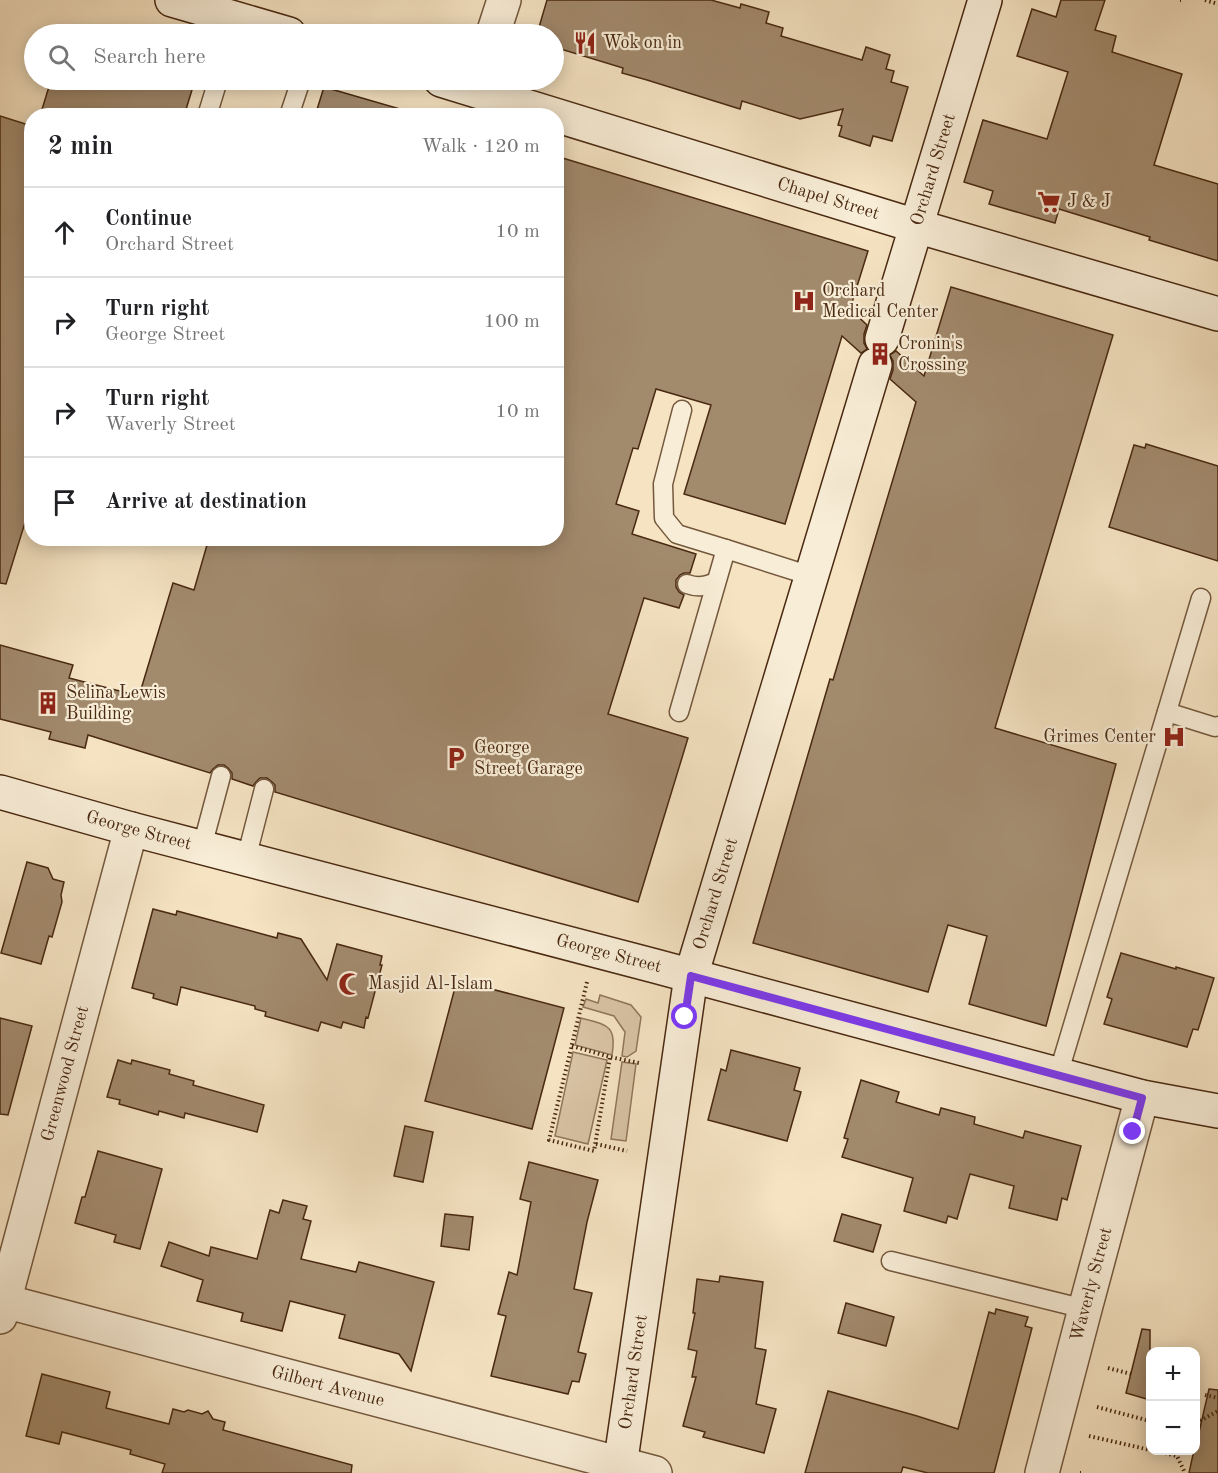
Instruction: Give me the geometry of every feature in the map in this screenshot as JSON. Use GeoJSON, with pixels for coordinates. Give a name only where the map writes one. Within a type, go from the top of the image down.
{"type":"FeatureCollection","features":[{"type":"Feature","properties":{"kind":"main road"},"geometry":{"type":"LineString","coordinates":[[172,0],[227,24]]}},
{"type":"Feature","properties":{"kind":"main road"},"geometry":{"type":"LineString","coordinates":[[496,24],[504,0]]}},
{"type":"Feature","properties":{"kind":"main road","name":"Orchard Street"},"geometry":{"type":"LineString","coordinates":[[620,1468],[691,976],[985,0]]}},
{"type":"Feature","properties":{"kind":"main road","name":"Chapel Street"},"geometry":{"type":"LineString","coordinates":[[494,90],[549,108]]}},
{"type":"Feature","properties":{"kind":"main road","name":"Chapel Street"},"geometry":{"type":"LineString","coordinates":[[564,113],[916,226],[1218,314]]}},
{"type":"Feature","properties":{"kind":"main road","name":"George Street"},"geometry":{"type":"LineString","coordinates":[[0,792],[130,829],[691,976],[1142,1098],[1218,1111]]}},
{"type":"Feature","properties":{"kind":"main road","name":"Greenwood Street"},"geometry":{"type":"LineString","coordinates":[[1,1306],[130,829]]}},
{"type":"Feature","properties":{"kind":"main road","name":"Waverly Street"},"geometry":{"type":"LineString","coordinates":[[1042,1473],[1142,1098]]}},
{"type":"Feature","properties":{"kind":"main road","name":"Gilbert Avenue"},"geometry":{"type":"LineString","coordinates":[[1,1306],[620,1468],[655,1473]]}},
{"type":"Feature","properties":{"kind":"lane"},"geometry":{"type":"LineString","coordinates":[[209,108],[215,90]]}},
{"type":"Feature","properties":{"kind":"lane"},"geometry":{"type":"LineString","coordinates":[[292,108],[298,90]]}},
{"type":"Feature","properties":{"kind":"lane"},"geometry":{"type":"LineString","coordinates":[[682,410],[663,484],[664,518],[675,540],[726,549],[811,576]]}},
{"type":"Feature","properties":{"kind":"lane"},"geometry":{"type":"LineString","coordinates":[[679,712],[726,549]]}},
{"type":"Feature","properties":{"kind":"lane"},"geometry":{"type":"LineString","coordinates":[[687,584],[704,587],[716,582]]}},
{"type":"Feature","properties":{"kind":"lane"},"geometry":{"type":"LineString","coordinates":[[1058,1075],[1201,598]]}},
{"type":"Feature","properties":{"kind":"lane"},"geometry":{"type":"LineString","coordinates":[[1167,712],[1218,726]]}},
{"type":"Feature","properties":{"kind":"lane"},"geometry":{"type":"LineString","coordinates":[[202,847],[221,776]]}},
{"type":"Feature","properties":{"kind":"lane"},"geometry":{"type":"LineString","coordinates":[[246,859],[264,789]]}},
{"type":"Feature","properties":{"kind":"lane"},"geometry":{"type":"LineString","coordinates":[[891,1261],[1085,1309]]}},
{"type":"Feature","properties":{"kind":"path"},"geometry":{"type":"LineString","coordinates":[[1205,0],[1216,2]]}},
{"type":"Feature","properties":{"kind":"path"},"geometry":{"type":"LineString","coordinates":[[587,982],[549,1140],[594,1150],[610,1057]]}},
{"type":"Feature","properties":{"kind":"path"},"geometry":{"type":"LineString","coordinates":[[572,1046],[639,1063]]}},
{"type":"Feature","properties":{"kind":"path"},"geometry":{"type":"LineString","coordinates":[[596,1144],[627,1150]]}},
{"type":"Feature","properties":{"kind":"path"},"geometry":{"type":"LineString","coordinates":[[1108,1368],[1131,1374]]}},
{"type":"Feature","properties":{"kind":"path"},"geometry":{"type":"LineString","coordinates":[[1205,1395],[1218,1398]]}},
{"type":"Feature","properties":{"kind":"path"},"geometry":{"type":"LineString","coordinates":[[1097,1407],[1146,1420]]}},
{"type":"Feature","properties":{"kind":"path"},"geometry":{"type":"LineString","coordinates":[[1200,1421],[1218,1411]]}},
{"type":"Feature","properties":{"kind":"path"},"geometry":{"type":"LineString","coordinates":[[1089,1436],[1146,1449]]}},
{"type":"Feature","properties":{"kind":"path"},"geometry":{"type":"LineString","coordinates":[[1175,1455],[1185,1473]]}},
{"type":"Feature","properties":{"kind":"shaded area"},"geometry":{"type":"Polygon","coordinates":[[[600,995],[631,1005],[641,1017],[636,1051],[627,1057],[622,1056],[625,1032],[614,1016],[583,1007],[586,999],[598,1003],[600,995]]]}},
{"type":"Feature","properties":{"kind":"shaded area"},"geometry":{"type":"Polygon","coordinates":[[[581,1018],[608,1028],[613,1038],[612,1055],[575,1045],[581,1018]]]}},
{"type":"Feature","properties":{"kind":"shaded area"},"geometry":{"type":"Polygon","coordinates":[[[573,1052],[607,1060],[588,1144],[555,1136],[573,1052]]]}},
{"type":"Feature","properties":{"kind":"shaded area"},"geometry":{"type":"Polygon","coordinates":[[[622,1062],[636,1064],[626,1141],[611,1139],[622,1062]]]}},
{"type":"Feature","properties":{"kind":"building"},"geometry":{"type":"Polygon","coordinates":[[[547,0],[711,0],[740,8],[741,4],[769,12],[766,23],[783,28],[781,36],[862,60],[866,47],[890,55],[886,69],[894,71],[891,82],[908,87],[892,141],[873,136],[870,146],[839,136],[842,126],[838,125],[843,109],[800,119],[742,101],[740,109],[622,73],[623,68],[564,50],[564,24],[540,24],[547,0]]]}},
{"type":"Feature","properties":{"kind":"building"},"geometry":{"type":"Polygon","coordinates":[[[1061,0],[1105,0],[1095,30],[1116,36],[1112,52],[1182,74],[1154,165],[1218,184],[1218,261],[1059,209],[1055,223],[989,204],[993,191],[964,182],[983,120],[1047,139],[1068,72],[1017,56],[1032,9],[1056,17],[1061,0]]]}},
{"type":"Feature","properties":{"kind":"building"},"geometry":{"type":"Polygon","coordinates":[[[48,90],[192,90],[186,108],[42,108],[48,90]]]}},
{"type":"Feature","properties":{"kind":"building"},"geometry":{"type":"Polygon","coordinates":[[[323,90],[334,90],[397,108],[317,108],[323,90]]]}},
{"type":"Feature","properties":{"kind":"building"},"geometry":{"type":"Polygon","coordinates":[[[0,116],[24,124],[24,526],[6,584],[0,583],[0,116]]]}},
{"type":"Feature","properties":{"kind":"building"},"geometry":{"type":"Polygon","coordinates":[[[564,158],[868,251],[850,309],[867,325],[864,343],[867,349],[861,353],[842,336],[785,524],[684,494],[711,405],[656,389],[638,449],[633,448],[616,504],[639,511],[632,534],[696,554],[690,573],[680,575],[676,580],[676,587],[684,595],[679,608],[644,598],[608,714],[688,738],[638,902],[275,792],[275,785],[267,778],[260,778],[253,786],[232,779],[232,773],[224,765],[218,765],[210,773],[88,735],[85,748],[49,739],[51,732],[0,719],[0,645],[73,665],[69,678],[139,696],[173,583],[194,590],[207,546],[564,546],[564,158]]]}},
{"type":"Feature","properties":{"kind":"building"},"geometry":{"type":"Polygon","coordinates":[[[951,287],[1113,335],[995,728],[1116,764],[1046,1026],[969,1004],[987,936],[948,925],[928,992],[753,943],[830,679],[833,680],[916,402],[890,379],[893,361],[890,355],[896,351],[924,376],[951,287]]]}},
{"type":"Feature","properties":{"kind":"building"},"geometry":{"type":"Polygon","coordinates":[[[1146,444],[1218,466],[1218,561],[1109,527],[1134,445],[1145,448],[1146,444]]]}},
{"type":"Feature","properties":{"kind":"building"},"geometry":{"type":"Polygon","coordinates":[[[27,862],[48,868],[53,879],[64,882],[62,902],[41,964],[1,953],[27,862]]]}},
{"type":"Feature","properties":{"kind":"building"},"geometry":{"type":"Polygon","coordinates":[[[153,909],[176,915],[177,911],[277,938],[278,933],[301,939],[327,980],[337,944],[382,956],[380,965],[382,965],[364,1028],[343,1022],[341,1028],[321,1022],[318,1031],[265,1016],[266,1012],[255,1009],[255,1006],[181,987],[177,1005],[153,998],[154,994],[132,988],[153,909]]]}},
{"type":"Feature","properties":{"kind":"building"},"geometry":{"type":"Polygon","coordinates":[[[1121,953],[1214,978],[1198,1030],[1193,1029],[1187,1047],[1104,1024],[1112,999],[1107,997],[1121,953]]]}},
{"type":"Feature","properties":{"kind":"building"},"geometry":{"type":"Polygon","coordinates":[[[457,980],[564,1008],[532,1129],[425,1101],[457,980]]]}},
{"type":"Feature","properties":{"kind":"building"},"geometry":{"type":"Polygon","coordinates":[[[0,1018],[32,1026],[8,1115],[0,1114],[0,1018]]]}},
{"type":"Feature","properties":{"kind":"building"},"geometry":{"type":"Polygon","coordinates":[[[731,1050],[800,1068],[794,1090],[801,1092],[787,1141],[708,1120],[721,1069],[726,1071],[731,1050]]]}},
{"type":"Feature","properties":{"kind":"building"},"geometry":{"type":"Polygon","coordinates":[[[118,1060],[131,1064],[132,1060],[170,1070],[169,1074],[194,1081],[193,1085],[264,1105],[257,1132],[185,1113],[184,1118],[159,1111],[158,1115],[119,1104],[120,1100],[107,1097],[118,1060]]]}},
{"type":"Feature","properties":{"kind":"building"},"geometry":{"type":"Polygon","coordinates":[[[861,1080],[899,1092],[896,1102],[939,1115],[941,1108],[975,1117],[974,1124],[1023,1138],[1025,1131],[1081,1146],[1067,1200],[1062,1198],[1057,1220],[1009,1208],[1014,1186],[970,1174],[957,1219],[948,1216],[946,1223],[904,1211],[913,1178],[842,1157],[848,1139],[844,1138],[861,1080]]]}},
{"type":"Feature","properties":{"kind":"building"},"geometry":{"type":"Polygon","coordinates":[[[405,1126],[433,1132],[423,1182],[394,1176],[405,1126]]]}},
{"type":"Feature","properties":{"kind":"building"},"geometry":{"type":"Polygon","coordinates":[[[98,1151],[162,1169],[140,1249],[114,1242],[116,1235],[75,1223],[98,1151]]]}},
{"type":"Feature","properties":{"kind":"building"},"geometry":{"type":"Polygon","coordinates":[[[529,1162],[598,1180],[574,1289],[592,1293],[578,1352],[586,1354],[579,1382],[572,1381],[568,1394],[491,1376],[506,1316],[498,1314],[509,1272],[517,1275],[531,1202],[520,1199],[529,1162]]]}},
{"type":"Feature","properties":{"kind":"building"},"geometry":{"type":"Polygon","coordinates":[[[283,1200],[307,1206],[303,1219],[311,1221],[301,1259],[356,1272],[359,1262],[434,1282],[411,1371],[399,1354],[339,1338],[345,1315],[290,1301],[282,1331],[241,1321],[243,1313],[197,1301],[203,1280],[161,1266],[169,1242],[209,1256],[211,1247],[257,1259],[270,1210],[279,1213],[283,1200]]]}},
{"type":"Feature","properties":{"kind":"building"},"geometry":{"type":"Polygon","coordinates":[[[445,1214],[473,1217],[469,1250],[441,1246],[445,1214]]]}},
{"type":"Feature","properties":{"kind":"building"},"geometry":{"type":"Polygon","coordinates":[[[842,1214],[881,1225],[873,1252],[834,1241],[842,1214]]]}},
{"type":"Feature","properties":{"kind":"building"},"geometry":{"type":"Polygon","coordinates":[[[720,1276],[763,1282],[755,1348],[766,1350],[756,1404],[776,1409],[764,1453],[703,1437],[705,1432],[683,1426],[696,1377],[692,1377],[697,1351],[688,1349],[695,1313],[693,1313],[697,1279],[719,1282],[720,1276]]]}},
{"type":"Feature","properties":{"kind":"building"},"geometry":{"type":"Polygon","coordinates":[[[846,1303],[894,1317],[886,1346],[838,1333],[846,1303]]]}},
{"type":"Feature","properties":{"kind":"building"},"geometry":{"type":"Polygon","coordinates":[[[996,1309],[1028,1317],[1025,1326],[1032,1328],[994,1473],[928,1473],[903,1467],[901,1473],[805,1473],[828,1391],[958,1429],[989,1312],[995,1314],[996,1309]]]}},
{"type":"Feature","properties":{"kind":"building"},"geometry":{"type":"Polygon","coordinates":[[[1142,1329],[1150,1330],[1150,1347],[1146,1347],[1146,1399],[1126,1393],[1142,1329]]]}},
{"type":"Feature","properties":{"kind":"building"},"geometry":{"type":"Polygon","coordinates":[[[42,1374],[110,1392],[106,1408],[169,1424],[173,1409],[202,1414],[208,1411],[213,1419],[225,1422],[223,1430],[352,1465],[351,1473],[162,1473],[165,1464],[130,1454],[131,1450],[62,1432],[59,1444],[26,1436],[42,1374]]]}},
{"type":"Feature","properties":{"kind":"building"},"geometry":{"type":"Polygon","coordinates":[[[1209,1389],[1218,1390],[1218,1473],[1189,1473],[1193,1455],[1200,1455],[1200,1428],[1209,1389]]]}},
{"type":"Feature","properties":{"kind":"place","name":"Wok on in"},"geometry":{"type":"Point","coordinates":[585,43]}},
{"type":"Feature","properties":{"kind":"place","name":"J & J"},"geometry":{"type":"Point","coordinates":[1049,202]}},
{"type":"Feature","properties":{"kind":"place","name":"Orchard Medical Center"},"geometry":{"type":"Point","coordinates":[804,301]}},
{"type":"Feature","properties":{"kind":"place","name":"Cronin's Crossing"},"geometry":{"type":"Point","coordinates":[880,354]}},
{"type":"Feature","properties":{"kind":"place","name":"Selina Lewis Building"},"geometry":{"type":"Point","coordinates":[48,703]}},
{"type":"Feature","properties":{"kind":"place","name":"Grimes Center"},"geometry":{"type":"Point","coordinates":[1174,737]}},
{"type":"Feature","properties":{"kind":"place","name":"George Street Garage"},"geometry":{"type":"Point","coordinates":[456,758]}},
{"type":"Feature","properties":{"kind":"place","name":"Masjid Al-Islam"},"geometry":{"type":"Point","coordinates":[350,984]}},
{"type":"Feature","properties":{"kind":"route"},"geometry":{"type":"LineString","coordinates":[[685,1017],[691,976],[1142,1098],[1133,1132]]}}]}
